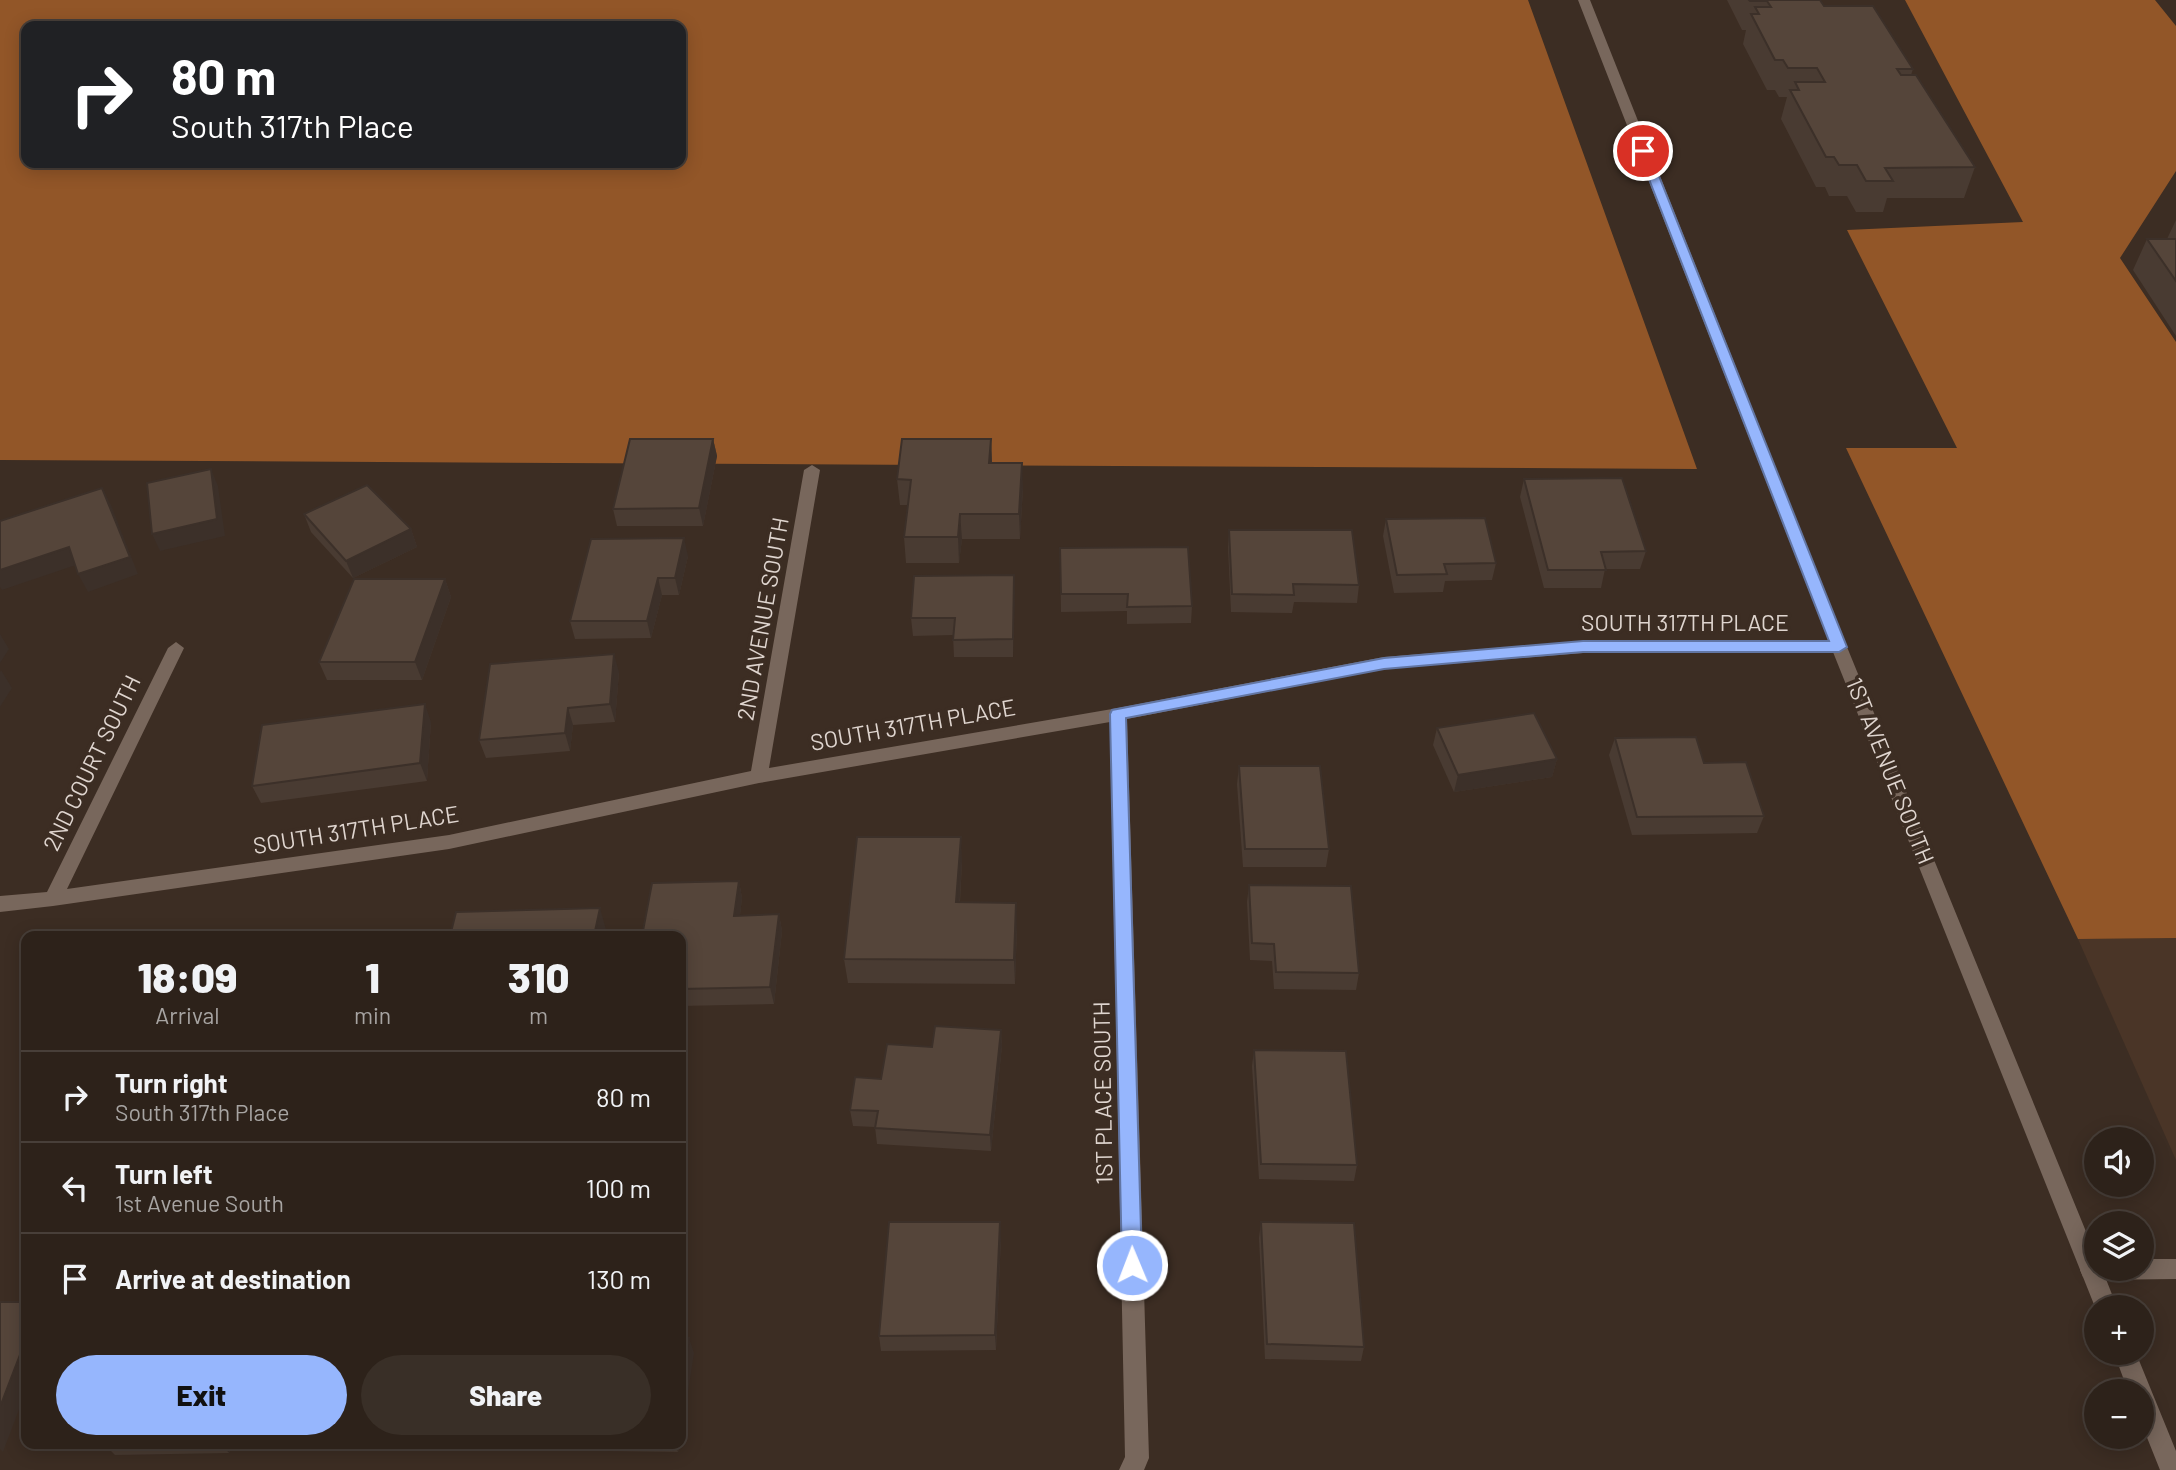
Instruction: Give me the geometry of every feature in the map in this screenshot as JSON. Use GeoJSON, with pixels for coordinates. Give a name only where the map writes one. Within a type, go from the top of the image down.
{"type":"FeatureCollection","features":[{"type":"Feature","properties":{"kind":"street","name":"1ST AVENUE SOUTH"},"geometry":{"type":"LineString","coordinates":[[1584,0],[1839,647],[2084,1253]]}},
{"type":"Feature","properties":{"kind":"street","name":"2ND AVENUE SOUTH"},"geometry":{"type":"LineString","coordinates":[[759,776],[812,470]]}},
{"type":"Feature","properties":{"kind":"street","name":"SOUTH 317TH PLACE"},"geometry":{"type":"LineString","coordinates":[[0,904],[53,899],[449,842],[759,776],[1118,714],[1384,663],[1583,647],[1839,647]]}},
{"type":"Feature","properties":{"kind":"street","name":"2ND COURT SOUTH"},"geometry":{"type":"LineString","coordinates":[[53,899],[176,648]]}},
{"type":"Feature","properties":{"kind":"street","name":"1ST PLACE SOUTH"},"geometry":{"type":"LineString","coordinates":[[1118,714],[1137,1458],[1131,1470]]}},
{"type":"Feature","properties":{"kind":"street"},"geometry":{"type":"LineString","coordinates":[[2154,1269],[2176,1269]]}},
{"type":"Feature","properties":{"kind":"street"},"geometry":{"type":"LineString","coordinates":[[2154,1425],[2172,1470]]}},
{"type":"Feature","properties":{"kind":"shaded area"},"geometry":{"type":"Polygon","coordinates":[[[0,0],[1528,0],[1697,469],[0,460],[0,0]]]}},
{"type":"Feature","properties":{"kind":"shaded area"},"geometry":{"type":"Polygon","coordinates":[[[1905,0],[2155,0],[2176,26],[2176,171],[2120,258],[2176,342],[2176,938],[2078,939],[1846,448],[1957,448],[1847,230],[2023,222],[1905,0]]]}},
{"type":"Feature","properties":{"kind":"shaded area"},"geometry":{"type":"Polygon","coordinates":[[[2176,938],[2176,1160],[2078,939],[2176,938]]]}},
{"type":"Feature","properties":{"kind":"building"},"geometry":{"type":"Polygon","coordinates":[[[1749,0],[1820,0],[1824,6],[1873,6],[1913,69],[1897,69],[1901,75],[1916,75],[1975,167],[1885,168],[1893,181],[1866,181],[1857,165],[1839,165],[1834,157],[1826,157],[1790,90],[1799,90],[1795,82],[1825,82],[1817,68],[1788,68],[1783,60],[1775,60],[1751,14],[1759,14],[1755,7],[1771,7],[1767,1],[1749,0]]]}},
{"type":"Feature","properties":{"kind":"building"},"geometry":{"type":"Polygon","coordinates":[[[2147,239],[2176,239],[2176,281],[2147,239]]]}},
{"type":"Feature","properties":{"kind":"building"},"geometry":{"type":"Polygon","coordinates":[[[630,439],[713,439],[699,508],[613,509],[630,439]]]}},
{"type":"Feature","properties":{"kind":"building"},"geometry":{"type":"Polygon","coordinates":[[[902,439],[991,439],[989,463],[1022,463],[1019,514],[960,514],[958,537],[904,537],[911,480],[897,479],[902,439]]]}},
{"type":"Feature","properties":{"kind":"building"},"geometry":{"type":"Polygon","coordinates":[[[211,469],[217,519],[152,534],[147,483],[211,469]]]}},
{"type":"Feature","properties":{"kind":"building"},"geometry":{"type":"Polygon","coordinates":[[[1622,478],[1646,551],[1601,552],[1606,570],[1548,570],[1524,479],[1622,478]]]}},
{"type":"Feature","properties":{"kind":"building"},"geometry":{"type":"Polygon","coordinates":[[[367,485],[411,529],[346,561],[304,514],[367,485]]]}},
{"type":"Feature","properties":{"kind":"building"},"geometry":{"type":"Polygon","coordinates":[[[102,488],[130,557],[78,574],[69,547],[0,570],[0,521],[102,488]]]}},
{"type":"Feature","properties":{"kind":"building"},"geometry":{"type":"Polygon","coordinates":[[[1485,518],[1496,563],[1444,564],[1447,574],[1397,575],[1386,519],[1485,518]]]}},
{"type":"Feature","properties":{"kind":"building"},"geometry":{"type":"Polygon","coordinates":[[[1229,530],[1352,530],[1359,585],[1293,584],[1294,595],[1232,594],[1229,530]]]}},
{"type":"Feature","properties":{"kind":"building"},"geometry":{"type":"Polygon","coordinates":[[[684,538],[675,578],[658,578],[647,621],[570,621],[591,539],[684,538]]]}},
{"type":"Feature","properties":{"kind":"building"},"geometry":{"type":"Polygon","coordinates":[[[1188,547],[1192,606],[1127,607],[1128,594],[1061,594],[1060,548],[1188,547]]]}},
{"type":"Feature","properties":{"kind":"building"},"geometry":{"type":"Polygon","coordinates":[[[1014,575],[1013,639],[953,640],[955,618],[911,618],[914,576],[1014,575]]]}},
{"type":"Feature","properties":{"kind":"building"},"geometry":{"type":"Polygon","coordinates":[[[354,579],[445,579],[415,662],[319,662],[354,579]]]}},
{"type":"Feature","properties":{"kind":"building"},"geometry":{"type":"Polygon","coordinates":[[[614,654],[610,704],[568,708],[565,733],[479,740],[490,664],[614,654]]]}},
{"type":"Feature","properties":{"kind":"building"},"geometry":{"type":"Polygon","coordinates":[[[425,704],[420,763],[252,786],[262,725],[425,704]]]}},
{"type":"Feature","properties":{"kind":"building"},"geometry":{"type":"Polygon","coordinates":[[[1534,713],[1557,759],[1458,775],[1437,728],[1534,713]]]}},
{"type":"Feature","properties":{"kind":"building"},"geometry":{"type":"Polygon","coordinates":[[[1696,737],[1704,763],[1746,762],[1764,816],[1637,817],[1615,738],[1696,737]]]}},
{"type":"Feature","properties":{"kind":"building"},"geometry":{"type":"Polygon","coordinates":[[[1239,766],[1320,766],[1329,849],[1245,849],[1239,766]]]}},
{"type":"Feature","properties":{"kind":"building"},"geometry":{"type":"Polygon","coordinates":[[[857,837],[961,837],[956,902],[1016,903],[1014,960],[844,959],[857,837]]]}},
{"type":"Feature","properties":{"kind":"building"},"geometry":{"type":"Polygon","coordinates":[[[739,881],[734,916],[779,914],[770,987],[686,989],[686,931],[643,931],[652,883],[739,881]]]}},
{"type":"Feature","properties":{"kind":"building"},"geometry":{"type":"Polygon","coordinates":[[[1249,885],[1351,886],[1359,973],[1276,972],[1274,944],[1252,943],[1249,885]]]}},
{"type":"Feature","properties":{"kind":"building"},"geometry":{"type":"Polygon","coordinates":[[[600,908],[595,931],[451,931],[456,912],[600,908]]]}},
{"type":"Feature","properties":{"kind":"building"},"geometry":{"type":"Polygon","coordinates":[[[935,1026],[1001,1030],[990,1135],[875,1128],[878,1111],[850,1110],[855,1077],[881,1079],[887,1044],[932,1047],[935,1026]]]}},
{"type":"Feature","properties":{"kind":"building"},"geometry":{"type":"Polygon","coordinates":[[[1254,1050],[1346,1051],[1357,1165],[1261,1164],[1254,1050]]]}},
{"type":"Feature","properties":{"kind":"building"},"geometry":{"type":"Polygon","coordinates":[[[889,1222],[1000,1222],[995,1335],[879,1336],[889,1222]]]}},
{"type":"Feature","properties":{"kind":"building"},"geometry":{"type":"Polygon","coordinates":[[[1261,1222],[1354,1223],[1364,1347],[1267,1344],[1261,1222]]]}},
{"type":"Feature","properties":{"kind":"building"},"geometry":{"type":"Polygon","coordinates":[[[0,1302],[21,1302],[21,1352],[0,1407],[0,1302]]]}},
{"type":"Feature","properties":{"kind":"route"},"geometry":{"type":"LineString","coordinates":[[1132,1265],[1118,714],[1384,663],[1583,647],[1839,647],[1643,151]]}}]}
